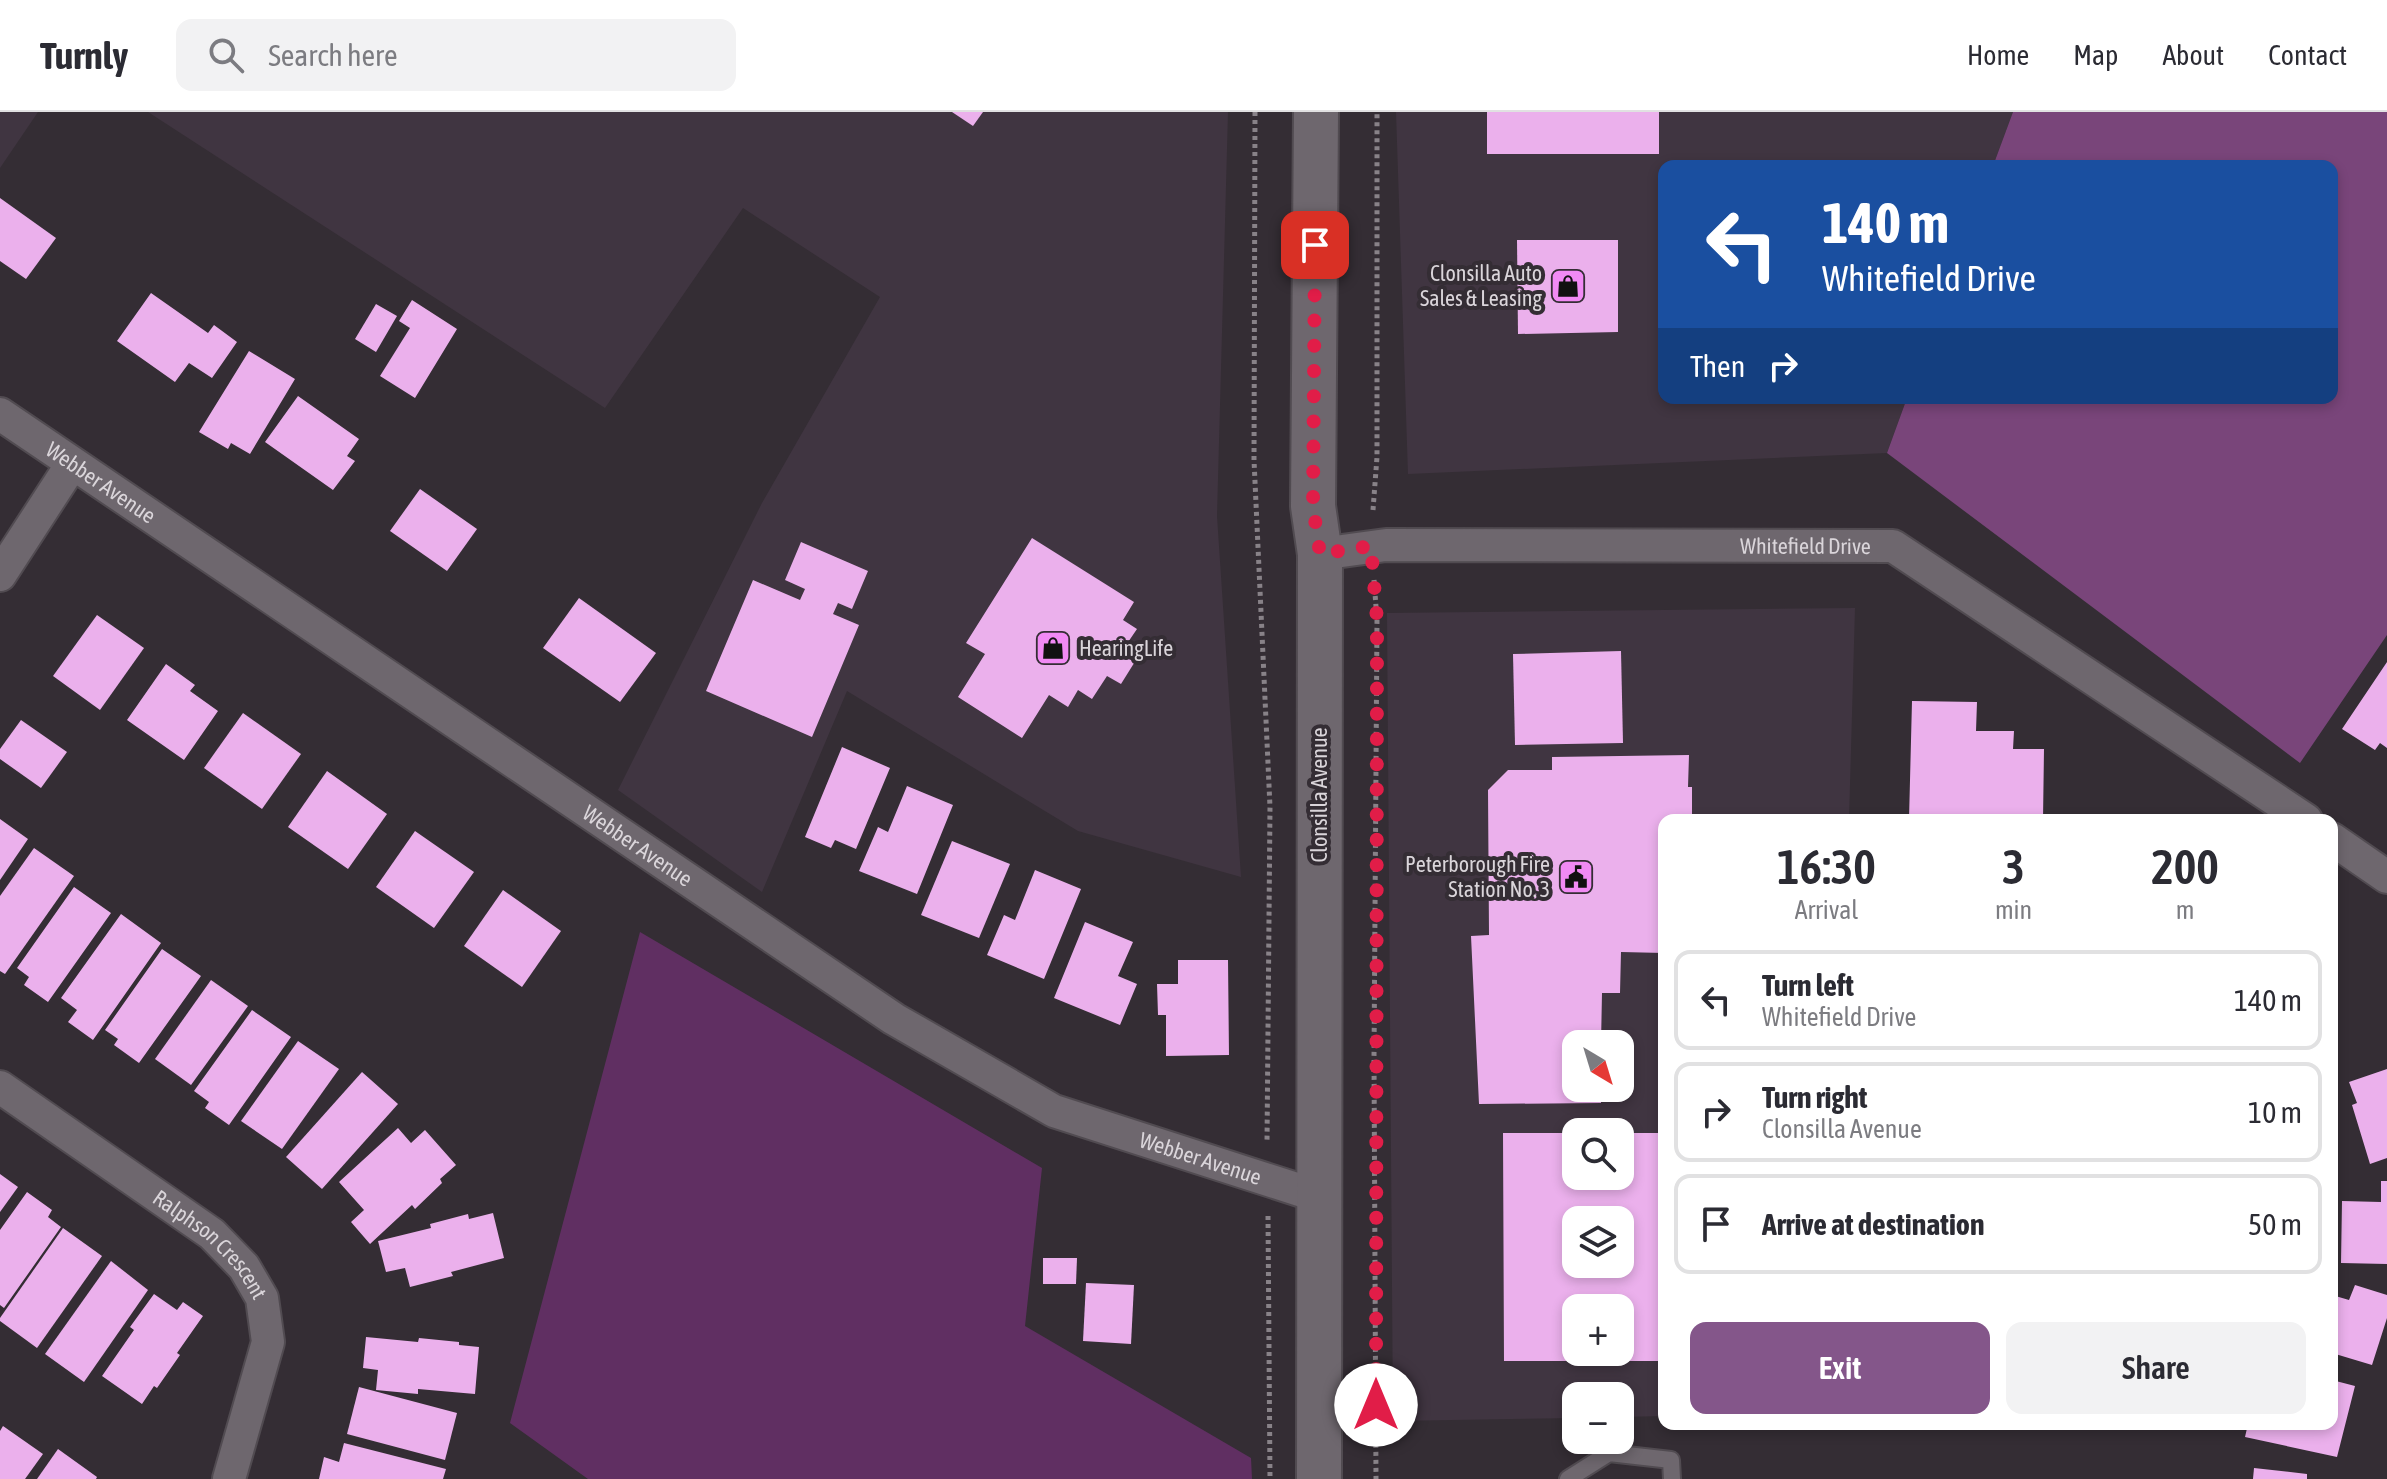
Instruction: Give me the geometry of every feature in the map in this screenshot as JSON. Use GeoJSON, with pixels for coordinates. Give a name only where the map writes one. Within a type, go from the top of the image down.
{"type":"FeatureCollection","features":[{"type":"Feature","properties":{"kind":"main road","name":"Clonsilla Avenue"},"geometry":{"type":"LineString","coordinates":[[1316,112],[1313,506],[1320,554],[1319,1479]]}},
{"type":"Feature","properties":{"kind":"street","name":"Webber Avenue"},"geometry":{"type":"LineString","coordinates":[[0,414],[894,1019],[1054,1111],[1318,1196]]}},
{"type":"Feature","properties":{"kind":"street"},"geometry":{"type":"LineString","coordinates":[[0,575],[72,464]]}},
{"type":"Feature","properties":{"kind":"street","name":"Whitefield Drive"},"geometry":{"type":"LineString","coordinates":[[1320,554],[1371,546],[1893,546],[2297,814]]}},
{"type":"Feature","properties":{"kind":"street"},"geometry":{"type":"LineString","coordinates":[[2338,843],[2387,877]]}},
{"type":"Feature","properties":{"kind":"street","name":"Ralphson Crescent"},"geometry":{"type":"LineString","coordinates":[[0,1087],[212,1234],[244,1267],[262,1298],[268,1342],[229,1479]]}},
{"type":"Feature","properties":{"kind":"lane"},"geometry":{"type":"LineString","coordinates":[[1568,1479],[1609,1453],[1671,1460],[1672,1479]]}},
{"type":"Feature","properties":{"kind":"path"},"geometry":{"type":"LineString","coordinates":[[1255,112],[1254,460],[1270,807],[1267,1181],[1270,1479]]}},
{"type":"Feature","properties":{"kind":"path"},"geometry":{"type":"LineString","coordinates":[[1376,1479],[1374,1041],[1377,620],[1371,546],[1377,457],[1377,112]]}},
{"type":"Feature","properties":{"kind":"shaded area"},"geometry":{"type":"Polygon","coordinates":[[[0,112],[38,112],[0,168],[0,112]]]}},
{"type":"Feature","properties":{"kind":"shaded area"},"geometry":{"type":"Polygon","coordinates":[[[148,112],[1228,112],[1217,516],[1241,877],[1078,831],[847,691],[762,892],[618,790],[762,503],[880,297],[743,208],[605,408],[148,112]]]}},
{"type":"Feature","properties":{"kind":"shaded area"},"geometry":{"type":"Polygon","coordinates":[[[1396,112],[2013,112],[1995,160],[1658,160],[1658,404],[1905,404],[1887,453],[1408,474],[1396,112]]]}},
{"type":"Feature","properties":{"kind":"shaded area"},"geometry":{"type":"Polygon","coordinates":[[[2013,112],[2387,112],[2387,635],[2300,763],[1887,453],[1905,404],[2338,404],[2338,160],[1995,160],[2013,112]]]}},
{"type":"Feature","properties":{"kind":"shaded area"},"geometry":{"type":"Polygon","coordinates":[[[1855,608],[1849,814],[1658,814],[1658,1416],[1634,1417],[1634,1382],[1562,1382],[1562,1418],[1393,1421],[1387,613],[1855,608]]]}},
{"type":"Feature","properties":{"kind":"shaded area"},"geometry":{"type":"Polygon","coordinates":[[[640,932],[1042,1168],[1025,1326],[1251,1458],[1252,1479],[588,1479],[510,1423],[640,932]]]}},
{"type":"Feature","properties":{"kind":"building"},"geometry":{"type":"Polygon","coordinates":[[[952,112],[983,112],[973,126],[952,112]]]}},
{"type":"Feature","properties":{"kind":"building"},"geometry":{"type":"Polygon","coordinates":[[[1487,112],[1659,112],[1659,154],[1487,154],[1487,112]]]}},
{"type":"Feature","properties":{"kind":"building"},"geometry":{"type":"Polygon","coordinates":[[[0,198],[56,238],[26,279],[0,261],[0,198]]]}},
{"type":"Feature","properties":{"kind":"building","name":"Clonsilla Auto Sales & Leasing"},"geometry":{"type":"Polygon","coordinates":[[[1517,240],[1618,240],[1618,332],[1518,334],[1517,240]]]}},
{"type":"Feature","properties":{"kind":"building"},"geometry":{"type":"Polygon","coordinates":[[[151,293],[208,333],[214,325],[237,342],[212,378],[189,363],[175,382],[117,341],[151,293]]]}},
{"type":"Feature","properties":{"kind":"building"},"geometry":{"type":"Polygon","coordinates":[[[412,300],[457,329],[415,398],[380,376],[410,328],[399,321],[412,300]]]}},
{"type":"Feature","properties":{"kind":"building"},"geometry":{"type":"Polygon","coordinates":[[[376,304],[397,316],[376,352],[355,339],[376,304]]]}},
{"type":"Feature","properties":{"kind":"building"},"geometry":{"type":"Polygon","coordinates":[[[249,351],[295,379],[250,454],[231,443],[228,449],[199,432],[249,351]]]}},
{"type":"Feature","properties":{"kind":"building"},"geometry":{"type":"Polygon","coordinates":[[[298,396],[359,439],[347,456],[355,461],[333,490],[265,442],[298,396]]]}},
{"type":"Feature","properties":{"kind":"building"},"geometry":{"type":"Polygon","coordinates":[[[420,489],[477,529],[447,571],[390,531],[420,489]]]}},
{"type":"Feature","properties":{"kind":"building"},"geometry":{"type":"Polygon","coordinates":[[[1032,538],[1134,602],[1123,620],[1137,629],[1122,651],[1136,660],[1121,684],[1107,676],[1092,699],[1078,690],[1068,707],[1049,695],[1022,738],[958,697],[985,654],[966,643],[1032,538]]]}},
{"type":"Feature","properties":{"kind":"building"},"geometry":{"type":"Polygon","coordinates":[[[801,542],[868,571],[852,609],[838,603],[833,614],[859,625],[812,737],[706,691],[753,580],[800,600],[805,589],[785,580],[801,542]]]}},
{"type":"Feature","properties":{"kind":"building"},"geometry":{"type":"Polygon","coordinates":[[[579,598],[656,653],[620,702],[543,648],[579,598]]]}},
{"type":"Feature","properties":{"kind":"building"},"geometry":{"type":"Polygon","coordinates":[[[97,615],[144,648],[100,710],[53,676],[97,615]]]}},
{"type":"Feature","properties":{"kind":"building"},"geometry":{"type":"Polygon","coordinates":[[[1621,651],[1623,743],[1515,745],[1513,654],[1621,651]]]}},
{"type":"Feature","properties":{"kind":"building"},"geometry":{"type":"Polygon","coordinates":[[[2387,662],[2387,748],[2380,743],[2375,750],[2342,729],[2387,662]]]}},
{"type":"Feature","properties":{"kind":"building"},"geometry":{"type":"Polygon","coordinates":[[[166,664],[195,685],[190,691],[218,711],[184,760],[127,720],[166,664]]]}},
{"type":"Feature","properties":{"kind":"building"},"geometry":{"type":"Polygon","coordinates":[[[1912,701],[1977,702],[1976,731],[2014,731],[2013,749],[2044,749],[2043,814],[1909,814],[1912,701]]]}},
{"type":"Feature","properties":{"kind":"building"},"geometry":{"type":"Polygon","coordinates":[[[243,713],[301,754],[262,809],[204,768],[243,713]]]}},
{"type":"Feature","properties":{"kind":"building"},"geometry":{"type":"Polygon","coordinates":[[[21,720],[67,752],[41,788],[0,759],[0,749],[21,720]]]}},
{"type":"Feature","properties":{"kind":"building"},"geometry":{"type":"Polygon","coordinates":[[[842,747],[890,768],[856,849],[835,840],[831,848],[805,837],[842,747]]]}},
{"type":"Feature","properties":{"kind":"building","name":"Peterborough Fire Station No. 3"},"geometry":{"type":"Polygon","coordinates":[[[1689,755],[1688,787],[1692,787],[1692,814],[1658,814],[1658,953],[1621,952],[1620,993],[1602,993],[1601,1030],[1562,1030],[1562,1102],[1601,1103],[1479,1104],[1471,936],[1489,935],[1488,790],[1508,770],[1552,770],[1552,757],[1689,755]]]}},
{"type":"Feature","properties":{"kind":"building"},"geometry":{"type":"Polygon","coordinates":[[[327,771],[387,814],[348,869],[288,827],[327,771]]]}},
{"type":"Feature","properties":{"kind":"building"},"geometry":{"type":"Polygon","coordinates":[[[907,786],[953,805],[917,894],[859,871],[878,827],[888,832],[907,786]]]}},
{"type":"Feature","properties":{"kind":"building"},"geometry":{"type":"Polygon","coordinates":[[[0,819],[28,839],[0,880],[0,819]]]}},
{"type":"Feature","properties":{"kind":"building"},"geometry":{"type":"Polygon","coordinates":[[[415,831],[474,872],[434,928],[376,887],[415,831]]]}},
{"type":"Feature","properties":{"kind":"building"},"geometry":{"type":"Polygon","coordinates":[[[952,841],[1010,864],[979,938],[921,915],[952,841]]]}},
{"type":"Feature","properties":{"kind":"building"},"geometry":{"type":"Polygon","coordinates":[[[34,848],[74,876],[5,974],[0,971],[0,896],[34,848]]]}},
{"type":"Feature","properties":{"kind":"building"},"geometry":{"type":"Polygon","coordinates":[[[1035,870],[1081,889],[1044,979],[987,955],[1004,915],[1015,920],[1035,870]]]}},
{"type":"Feature","properties":{"kind":"building"},"geometry":{"type":"Polygon","coordinates":[[[74,887],[111,913],[48,1002],[24,985],[29,977],[17,968],[74,887]]]}},
{"type":"Feature","properties":{"kind":"building"},"geometry":{"type":"Polygon","coordinates":[[[503,890],[561,931],[522,987],[464,946],[503,890]]]}},
{"type":"Feature","properties":{"kind":"building"},"geometry":{"type":"Polygon","coordinates":[[[121,914],[161,943],[93,1040],[68,1022],[77,1010],[61,998],[121,914]]]}},
{"type":"Feature","properties":{"kind":"building"},"geometry":{"type":"Polygon","coordinates":[[[1085,922],[1133,942],[1118,976],[1137,984],[1120,1025],[1054,998],[1085,922]]]}},
{"type":"Feature","properties":{"kind":"building"},"geometry":{"type":"Polygon","coordinates":[[[162,949],[201,976],[139,1063],[114,1045],[118,1039],[105,1030],[162,949]]]}},
{"type":"Feature","properties":{"kind":"building"},"geometry":{"type":"Polygon","coordinates":[[[1178,960],[1228,960],[1229,1055],[1166,1056],[1166,1015],[1158,1015],[1157,984],[1178,984],[1178,960]]]}},
{"type":"Feature","properties":{"kind":"building"},"geometry":{"type":"Polygon","coordinates":[[[211,980],[248,1006],[191,1085],[155,1059],[211,980]]]}},
{"type":"Feature","properties":{"kind":"building"},"geometry":{"type":"Polygon","coordinates":[[[252,1010],[291,1037],[229,1125],[205,1108],[209,1102],[194,1091],[252,1010]]]}},
{"type":"Feature","properties":{"kind":"building"},"geometry":{"type":"Polygon","coordinates":[[[298,1041],[339,1069],[282,1149],[241,1121],[298,1041]]]}},
{"type":"Feature","properties":{"kind":"building"},"geometry":{"type":"Polygon","coordinates":[[[2387,1069],[2387,1158],[2370,1164],[2352,1105],[2357,1103],[2349,1082],[2387,1069]]]}},
{"type":"Feature","properties":{"kind":"building"},"geometry":{"type":"Polygon","coordinates":[[[362,1072],[398,1104],[322,1189],[286,1157],[362,1072]]]}},
{"type":"Feature","properties":{"kind":"building"},"geometry":{"type":"Polygon","coordinates":[[[398,1128],[411,1143],[425,1130],[456,1165],[415,1209],[412,1205],[370,1244],[351,1222],[364,1210],[339,1182],[398,1128]]]}},
{"type":"Feature","properties":{"kind":"building"},"geometry":{"type":"Polygon","coordinates":[[[1503,1133],[1562,1133],[1562,1190],[1634,1190],[1634,1133],[1658,1133],[1658,1361],[1634,1361],[1634,1294],[1562,1294],[1562,1361],[1504,1361],[1503,1133]]]}},
{"type":"Feature","properties":{"kind":"building"},"geometry":{"type":"Polygon","coordinates":[[[0,1174],[18,1187],[0,1212],[0,1174]]]}},
{"type":"Feature","properties":{"kind":"building"},"geometry":{"type":"Polygon","coordinates":[[[2381,1181],[2387,1181],[2387,1264],[2341,1263],[2342,1201],[2381,1202],[2381,1181]]]}},
{"type":"Feature","properties":{"kind":"building"},"geometry":{"type":"Polygon","coordinates":[[[27,1192],[52,1210],[48,1217],[61,1227],[4,1308],[0,1305],[0,1230],[27,1192]]]}},
{"type":"Feature","properties":{"kind":"building"},"geometry":{"type":"Polygon","coordinates":[[[493,1213],[504,1258],[410,1287],[405,1268],[386,1272],[378,1241],[431,1228],[430,1224],[468,1214],[469,1219],[493,1213]]]}},
{"type":"Feature","properties":{"kind":"building"},"geometry":{"type":"Polygon","coordinates":[[[63,1228],[102,1256],[37,1348],[0,1318],[63,1228]]]}},
{"type":"Feature","properties":{"kind":"building"},"geometry":{"type":"Polygon","coordinates":[[[1043,1258],[1077,1258],[1076,1284],[1043,1284],[1043,1258]]]}},
{"type":"Feature","properties":{"kind":"building"},"geometry":{"type":"Polygon","coordinates":[[[111,1261],[148,1290],[84,1382],[45,1354],[111,1261]]]}},
{"type":"Feature","properties":{"kind":"building"},"geometry":{"type":"Polygon","coordinates":[[[1086,1283],[1134,1285],[1131,1344],[1083,1341],[1086,1283]]]}},
{"type":"Feature","properties":{"kind":"building"},"geometry":{"type":"Polygon","coordinates":[[[2355,1285],[2387,1295],[2387,1318],[2372,1365],[2338,1355],[2338,1297],[2349,1300],[2355,1285]]]}},
{"type":"Feature","properties":{"kind":"building"},"geometry":{"type":"Polygon","coordinates":[[[154,1294],[177,1310],[183,1302],[203,1316],[177,1353],[180,1355],[142,1404],[102,1376],[134,1330],[130,1327],[154,1294]]]}},
{"type":"Feature","properties":{"kind":"building"},"geometry":{"type":"Polygon","coordinates":[[[366,1337],[418,1342],[419,1338],[479,1347],[475,1394],[418,1389],[418,1394],[376,1390],[378,1370],[363,1368],[366,1337]]]}},
{"type":"Feature","properties":{"kind":"building"},"geometry":{"type":"Polygon","coordinates":[[[2338,1382],[2355,1386],[2337,1457],[2245,1437],[2247,1430],[2338,1430],[2338,1382]]]}},
{"type":"Feature","properties":{"kind":"building"},"geometry":{"type":"Polygon","coordinates":[[[359,1387],[457,1413],[445,1460],[347,1434],[359,1387]]]}},
{"type":"Feature","properties":{"kind":"building"},"geometry":{"type":"Polygon","coordinates":[[[3,1426],[43,1454],[25,1479],[0,1479],[0,1431],[3,1426]]]}},
{"type":"Feature","properties":{"kind":"building"},"geometry":{"type":"Polygon","coordinates":[[[344,1443],[446,1469],[443,1479],[319,1479],[324,1457],[339,1462],[344,1443]]]}},
{"type":"Feature","properties":{"kind":"building"},"geometry":{"type":"Polygon","coordinates":[[[58,1449],[97,1477],[96,1479],[37,1479],[58,1449]]]}},
{"type":"Feature","properties":{"kind":"building"},"geometry":{"type":"Polygon","coordinates":[[[2254,1468],[2307,1474],[2307,1479],[2253,1479],[2254,1468]]]}},
{"type":"Feature","properties":{"kind":"place","name":"Clonsilla Auto Sales & Leasing"},"geometry":{"type":"Point","coordinates":[1568,286]}},
{"type":"Feature","properties":{"kind":"place","name":"HearingLife"},"geometry":{"type":"Point","coordinates":[1053,648]}},
{"type":"Feature","properties":{"kind":"place","name":"Peterborough Fire Station No. 3"},"geometry":{"type":"Point","coordinates":[1576,877]}},
{"type":"Feature","properties":{"kind":"route"},"geometry":{"type":"LineString","coordinates":[[1315,245],[1313,506],[1320,554],[1371,546],[1377,620],[1374,1057],[1376,1405]]}}]}
